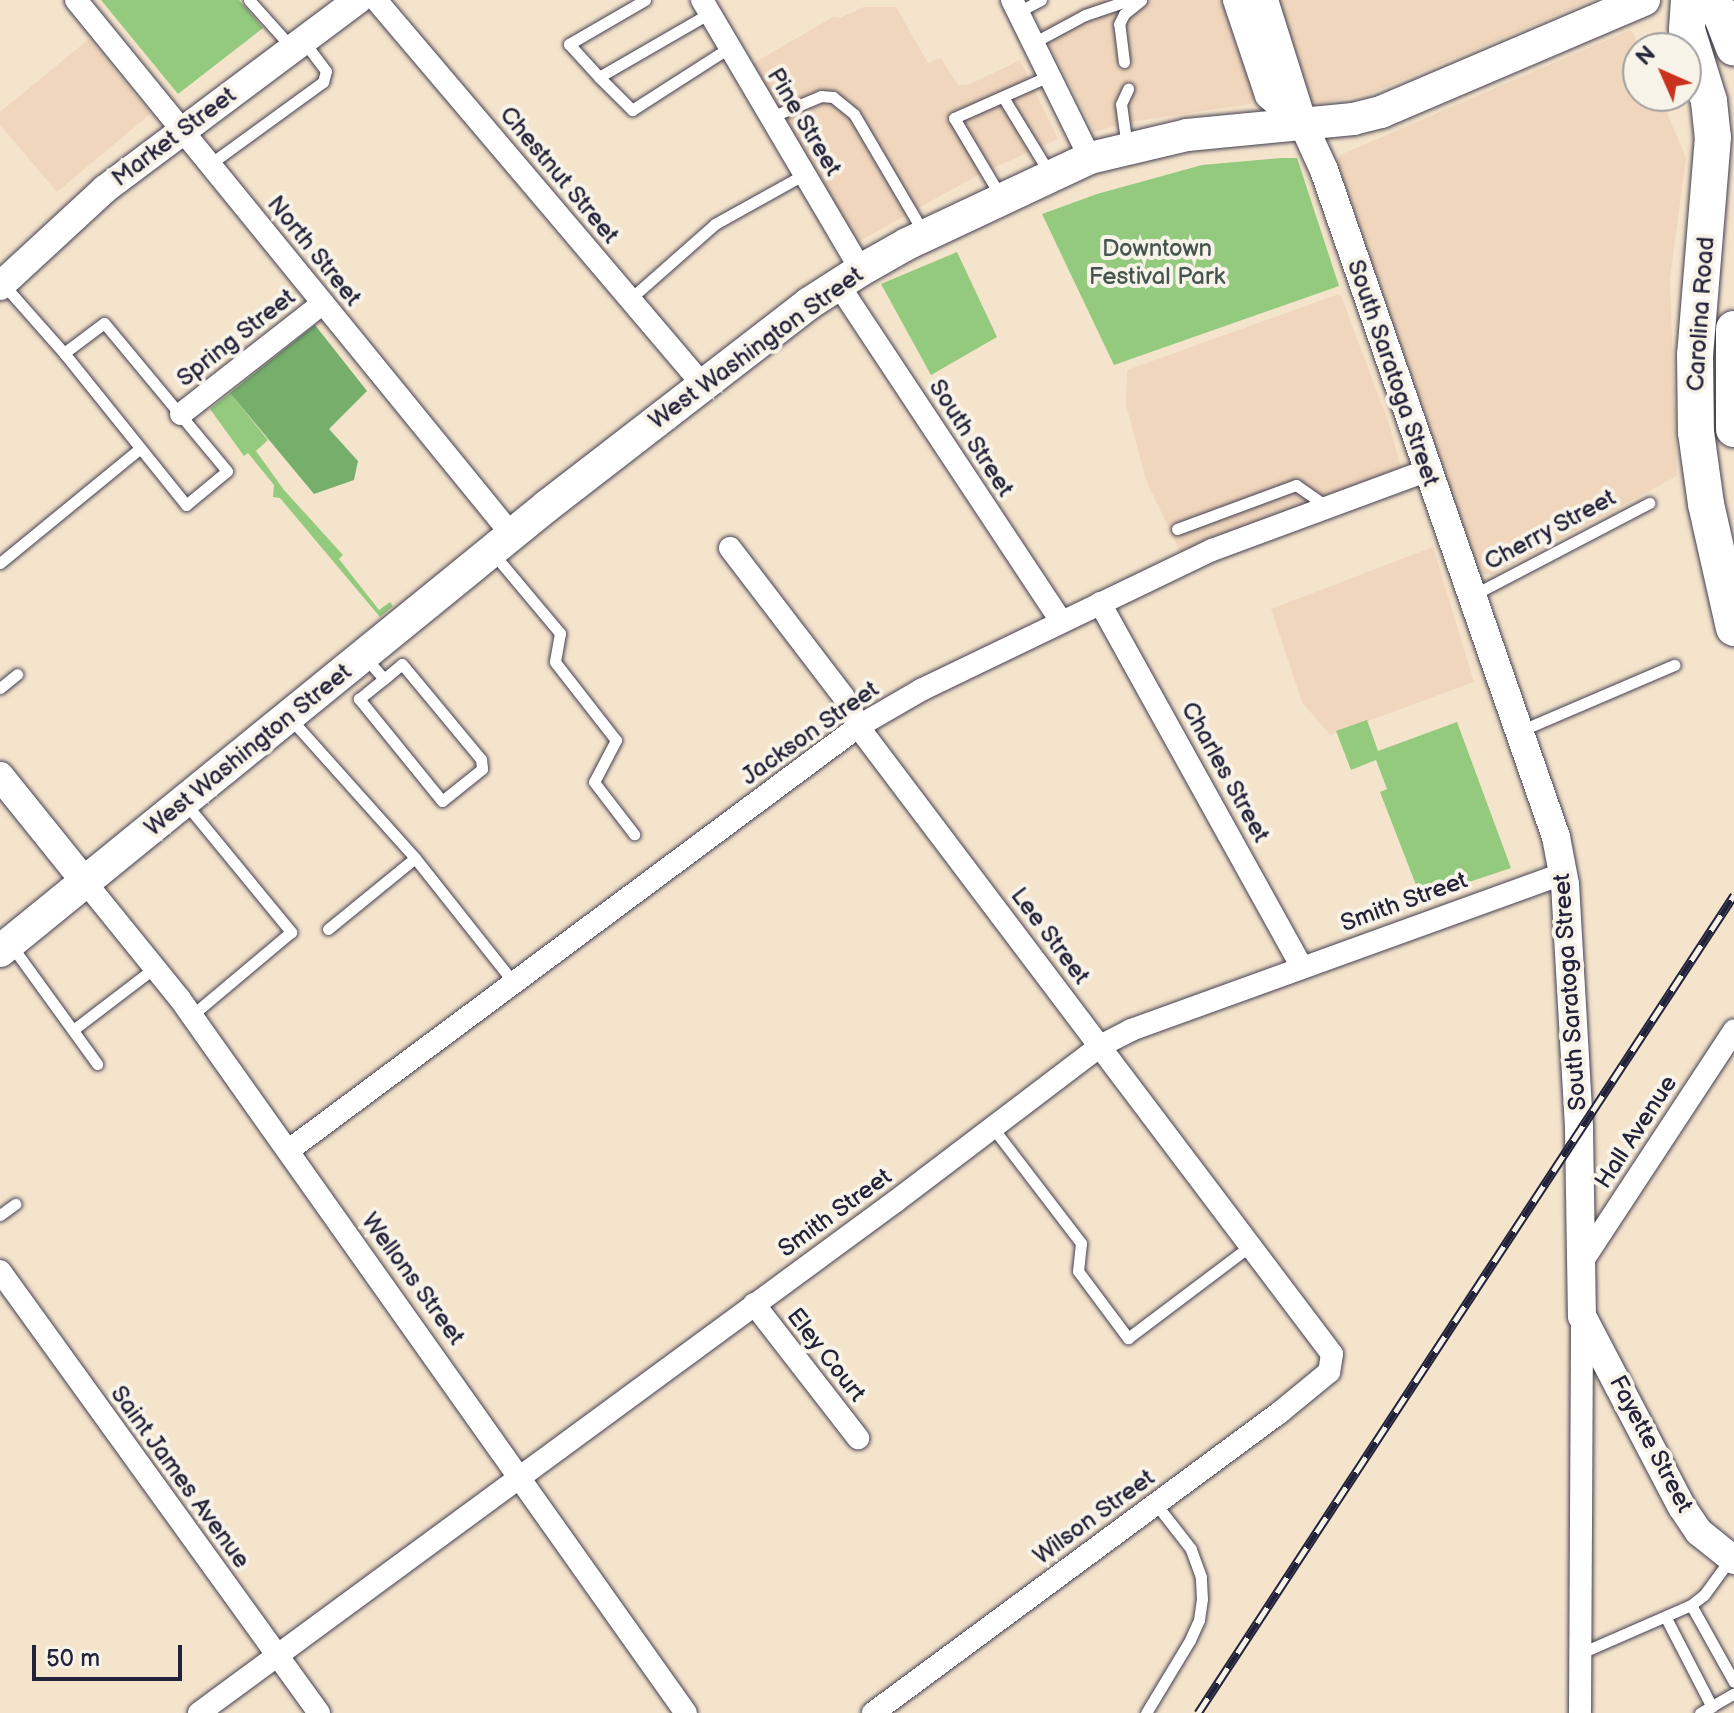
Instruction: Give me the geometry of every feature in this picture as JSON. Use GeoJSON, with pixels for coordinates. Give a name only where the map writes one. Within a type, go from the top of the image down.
{"type":"FeatureCollection","features":[{"type":"Feature","properties":{"kind":"main road","name":"West Washington Street"},"geometry":{"type":"LineString","coordinates":[[5,948],[289,717],[374,668],[502,543],[702,384],[850,277],[925,235],[1050,174],[1090,158],[1187,135],[1303,124],[1381,112],[1644,0]]}},
{"type":"Feature","properties":{"kind":"main road","name":"Carolina Road"},"geometry":{"type":"LineString","coordinates":[[1689,0],[1687,30],[1709,101],[1713,137],[1695,354],[1696,432],[1712,535],[1734,628]]}},
{"type":"Feature","properties":{"kind":"main road"},"geometry":{"type":"LineString","coordinates":[[1707,0],[1721,14],[1734,48]]}},
{"type":"Feature","properties":{"kind":"main road","name":"Carolina Road"},"geometry":{"type":"LineString","coordinates":[[1734,347],[1734,429]]}},
{"type":"Feature","properties":{"kind":"street","name":"North Street"},"geometry":{"type":"LineString","coordinates":[[76,0],[323,303],[502,543]]}},
{"type":"Feature","properties":{"kind":"street","name":"Market Street"},"geometry":{"type":"LineString","coordinates":[[1,285],[105,189],[358,0]]}},
{"type":"Feature","properties":{"kind":"street","name":"Chestnut Street"},"geometry":{"type":"LineString","coordinates":[[376,0],[702,384]]}},
{"type":"Feature","properties":{"kind":"street"},"geometry":{"type":"LineString","coordinates":[[1237,0],[1269,95],[1303,124]]}},
{"type":"Feature","properties":{"kind":"street","name":"South Saratoga Street"},"geometry":{"type":"LineString","coordinates":[[1264,0],[1303,124],[1324,170],[1426,471],[1520,731],[1556,837],[1564,873],[1579,1129],[1582,1262],[1580,1713]]}},
{"type":"Feature","properties":{"kind":"street","name":"Pine Street"},"geometry":{"type":"LineString","coordinates":[[706,6],[805,174],[850,277]]}},
{"type":"Feature","properties":{"kind":"street"},"geometry":{"type":"LineString","coordinates":[[1015,6],[1090,158]]}},
{"type":"Feature","properties":{"kind":"street","name":"South Street"},"geometry":{"type":"LineString","coordinates":[[850,277],[1061,621]]}},
{"type":"Feature","properties":{"kind":"street","name":"Spring Street"},"geometry":{"type":"LineString","coordinates":[[181,414],[323,303]]}},
{"type":"Feature","properties":{"kind":"street"},"geometry":{"type":"LineString","coordinates":[[1695,354],[1734,347]]}},
{"type":"Feature","properties":{"kind":"street","name":"Jackson Street"},"geometry":{"type":"LineString","coordinates":[[289,1150],[859,726],[921,690],[1212,550],[1426,471]]}},
{"type":"Feature","properties":{"kind":"street","name":"Lee Street"},"geometry":{"type":"LineString","coordinates":[[730,548],[843,696],[859,726],[1332,1354]]}},
{"type":"Feature","properties":{"kind":"street","name":"Charles Street"},"geometry":{"type":"LineString","coordinates":[[1100,603],[1302,968]]}},
{"type":"Feature","properties":{"kind":"street"},"geometry":{"type":"LineString","coordinates":[[0,776],[86,883]]}},
{"type":"Feature","properties":{"kind":"street","name":"Smith Street"},"geometry":{"type":"LineString","coordinates":[[199,1713],[1100,1046],[1131,1030],[1564,873]]}},
{"type":"Feature","properties":{"kind":"street","name":"Wellons Street"},"geometry":{"type":"LineString","coordinates":[[86,883],[192,1015],[686,1713]]}},
{"type":"Feature","properties":{"kind":"street","name":"Hall Avenue"},"geometry":{"type":"LineString","coordinates":[[1582,1262],[1734,1031]]}},
{"type":"Feature","properties":{"kind":"street","name":"Saint James Avenue"},"geometry":{"type":"LineString","coordinates":[[0,1271],[319,1713]]}},
{"type":"Feature","properties":{"kind":"street","name":"Eley Court"},"geometry":{"type":"LineString","coordinates":[[754,1304],[858,1438]]}},
{"type":"Feature","properties":{"kind":"street","name":"Fayette Street"},"geometry":{"type":"LineString","coordinates":[[1582,1316],[1682,1507],[1699,1532],[1733,1559]]}},
{"type":"Feature","properties":{"kind":"street","name":"Wilson Street"},"geometry":{"type":"LineString","coordinates":[[873,1713],[1329,1372],[1332,1354]]}},
{"type":"Feature","properties":{"kind":"lane"},"geometry":{"type":"LineString","coordinates":[[210,164],[323,82],[326,71],[249,0]]}},
{"type":"Feature","properties":{"kind":"lane"},"geometry":{"type":"LineString","coordinates":[[645,0],[569,44],[632,110],[730,47]]}},
{"type":"Feature","properties":{"kind":"lane"},"geometry":{"type":"LineString","coordinates":[[1015,6],[1041,0]]}},
{"type":"Feature","properties":{"kind":"lane"},"geometry":{"type":"LineString","coordinates":[[1033,43],[1085,15],[1129,0]]}},
{"type":"Feature","properties":{"kind":"lane"},"geometry":{"type":"LineString","coordinates":[[1124,62],[1119,24],[1124,14],[1141,0]]}},
{"type":"Feature","properties":{"kind":"lane"},"geometry":{"type":"LineString","coordinates":[[599,77],[706,6]]}},
{"type":"Feature","properties":{"kind":"lane"},"geometry":{"type":"LineString","coordinates":[[1002,198],[954,118],[1049,76]]}},
{"type":"Feature","properties":{"kind":"lane"},"geometry":{"type":"LineString","coordinates":[[1127,147],[1121,104],[1128,89]]}},
{"type":"Feature","properties":{"kind":"lane"},"geometry":{"type":"LineString","coordinates":[[771,117],[821,96],[833,97],[854,114],[925,235]]}},
{"type":"Feature","properties":{"kind":"lane"},"geometry":{"type":"LineString","coordinates":[[1003,97],[1050,174]]}},
{"type":"Feature","properties":{"kind":"lane"},"geometry":{"type":"LineString","coordinates":[[630,299],[715,224],[805,174]]}},
{"type":"Feature","properties":{"kind":"lane"},"geometry":{"type":"LineString","coordinates":[[1,285],[64,353],[138,450],[186,505],[227,471],[104,323],[64,353]]}},
{"type":"Feature","properties":{"kind":"lane"},"geometry":{"type":"LineString","coordinates":[[0,563],[138,450]]}},
{"type":"Feature","properties":{"kind":"lane"},"geometry":{"type":"LineString","coordinates":[[1177,529],[1296,485],[1328,507]]}},
{"type":"Feature","properties":{"kind":"lane","name":"Cherry Street"},"geometry":{"type":"LineString","coordinates":[[1472,596],[1649,503]]}},
{"type":"Feature","properties":{"kind":"lane"},"geometry":{"type":"LineString","coordinates":[[502,543],[560,633],[555,662],[616,740],[594,782],[634,834]]}},
{"type":"Feature","properties":{"kind":"lane"},"geometry":{"type":"LineString","coordinates":[[402,664],[481,759],[482,769],[442,801],[359,699],[374,668],[402,664]]}},
{"type":"Feature","properties":{"kind":"lane"},"geometry":{"type":"LineString","coordinates":[[1520,731],[1674,665]]}},
{"type":"Feature","properties":{"kind":"lane"},"geometry":{"type":"LineString","coordinates":[[0,688],[17,674]]}},
{"type":"Feature","properties":{"kind":"lane"},"geometry":{"type":"LineString","coordinates":[[289,717],[415,858],[514,983]]}},
{"type":"Feature","properties":{"kind":"lane"},"geometry":{"type":"LineString","coordinates":[[184,803],[291,932],[192,1015]]}},
{"type":"Feature","properties":{"kind":"lane"},"geometry":{"type":"LineString","coordinates":[[328,929],[415,858]]}},
{"type":"Feature","properties":{"kind":"lane"},"geometry":{"type":"LineString","coordinates":[[5,948],[97,1064]]}},
{"type":"Feature","properties":{"kind":"lane"},"geometry":{"type":"LineString","coordinates":[[73,1030],[154,968]]}},
{"type":"Feature","properties":{"kind":"lane"},"geometry":{"type":"LineString","coordinates":[[993,1128],[1081,1243],[1078,1271],[1128,1338],[1250,1246]]}},
{"type":"Feature","properties":{"kind":"lane"},"geometry":{"type":"LineString","coordinates":[[0,1215],[15,1204]]}},
{"type":"Feature","properties":{"kind":"lane"},"geometry":{"type":"LineString","coordinates":[[1146,1713],[1190,1640],[1199,1620],[1202,1599],[1201,1577],[1191,1549],[1156,1504]]}},
{"type":"Feature","properties":{"kind":"lane"},"geometry":{"type":"LineString","coordinates":[[1580,1653],[1691,1605],[1704,1595],[1733,1559]]}},
{"type":"Feature","properties":{"kind":"lane"},"geometry":{"type":"LineString","coordinates":[[1691,1605],[1734,1682]]}},
{"type":"Feature","properties":{"kind":"lane"},"geometry":{"type":"LineString","coordinates":[[1666,1618],[1712,1707]]}},
{"type":"Feature","properties":{"kind":"lane"},"geometry":{"type":"LineString","coordinates":[[1700,1713],[1734,1693]]}},
{"type":"Feature","properties":{"kind":"shaded area"},"geometry":{"type":"Polygon","coordinates":[[[1099,0],[1223,0],[1255,96],[1250,104],[1130,122],[1094,132],[1041,28],[1099,0]]]}},
{"type":"Feature","properties":{"kind":"shaded area"},"geometry":{"type":"Polygon","coordinates":[[[1277,0],[1592,0],[1371,93],[1318,104],[1309,100],[1277,0]]]}},
{"type":"Feature","properties":{"kind":"shaded area"},"geometry":{"type":"Polygon","coordinates":[[[864,7],[896,7],[928,63],[941,58],[958,85],[968,85],[1020,60],[1058,139],[980,174],[856,243],[752,64],[833,17],[840,18],[864,7]]]}},
{"type":"Feature","properties":{"kind":"shaded area"},"geometry":{"type":"Polygon","coordinates":[[[1622,34],[1622,112],[1667,112],[1686,158],[1670,279],[1677,476],[1492,575],[1483,574],[1476,564],[1337,161],[1340,155],[1622,34]]]}},
{"type":"Feature","properties":{"kind":"shaded area"},"geometry":{"type":"Polygon","coordinates":[[[89,39],[150,114],[57,192],[0,125],[0,112],[89,39]]]}},
{"type":"Feature","properties":{"kind":"shaded area"},"geometry":{"type":"Polygon","coordinates":[[[1336,295],[1341,296],[1388,421],[1401,467],[1181,554],[1146,480],[1126,405],[1127,370],[1336,295]]]}},
{"type":"Feature","properties":{"kind":"shaded area"},"geometry":{"type":"Polygon","coordinates":[[[1433,547],[1474,682],[1330,735],[1302,702],[1271,609],[1433,547]]]}},
{"type":"Feature","properties":{"kind":"green space"},"geometry":{"type":"Polygon","coordinates":[[[101,0],[239,0],[263,28],[178,94],[101,0]]]}},
{"type":"Feature","properties":{"kind":"green space","name":"Downtown Festival Park"},"geometry":{"type":"Polygon","coordinates":[[[1297,158],[1339,286],[1114,365],[1042,214],[1097,194],[1202,165],[1297,158]]]}},
{"type":"Feature","properties":{"kind":"green space"},"geometry":{"type":"Polygon","coordinates":[[[957,252],[997,337],[931,375],[881,284],[957,252]]]}},
{"type":"Feature","properties":{"kind":"green space"},"geometry":{"type":"Polygon","coordinates":[[[315,325],[367,391],[329,429],[358,461],[354,480],[314,494],[230,393],[315,325]]]}},
{"type":"Feature","properties":{"kind":"green space"},"geometry":{"type":"Polygon","coordinates":[[[230,393],[268,440],[256,451],[284,490],[343,555],[339,559],[379,610],[390,602],[393,606],[380,617],[280,498],[273,497],[274,485],[248,453],[244,456],[210,409],[230,393]]]}},
{"type":"Feature","properties":{"kind":"green space"},"geometry":{"type":"Polygon","coordinates":[[[1367,720],[1378,751],[1457,722],[1511,868],[1421,898],[1380,792],[1387,789],[1376,760],[1351,770],[1336,731],[1367,720]]]}},
{"type":"Feature","properties":{"kind":"railway"},"geometry":{"type":"LineString","coordinates":[[1198,1713],[1734,895]]}}]}
